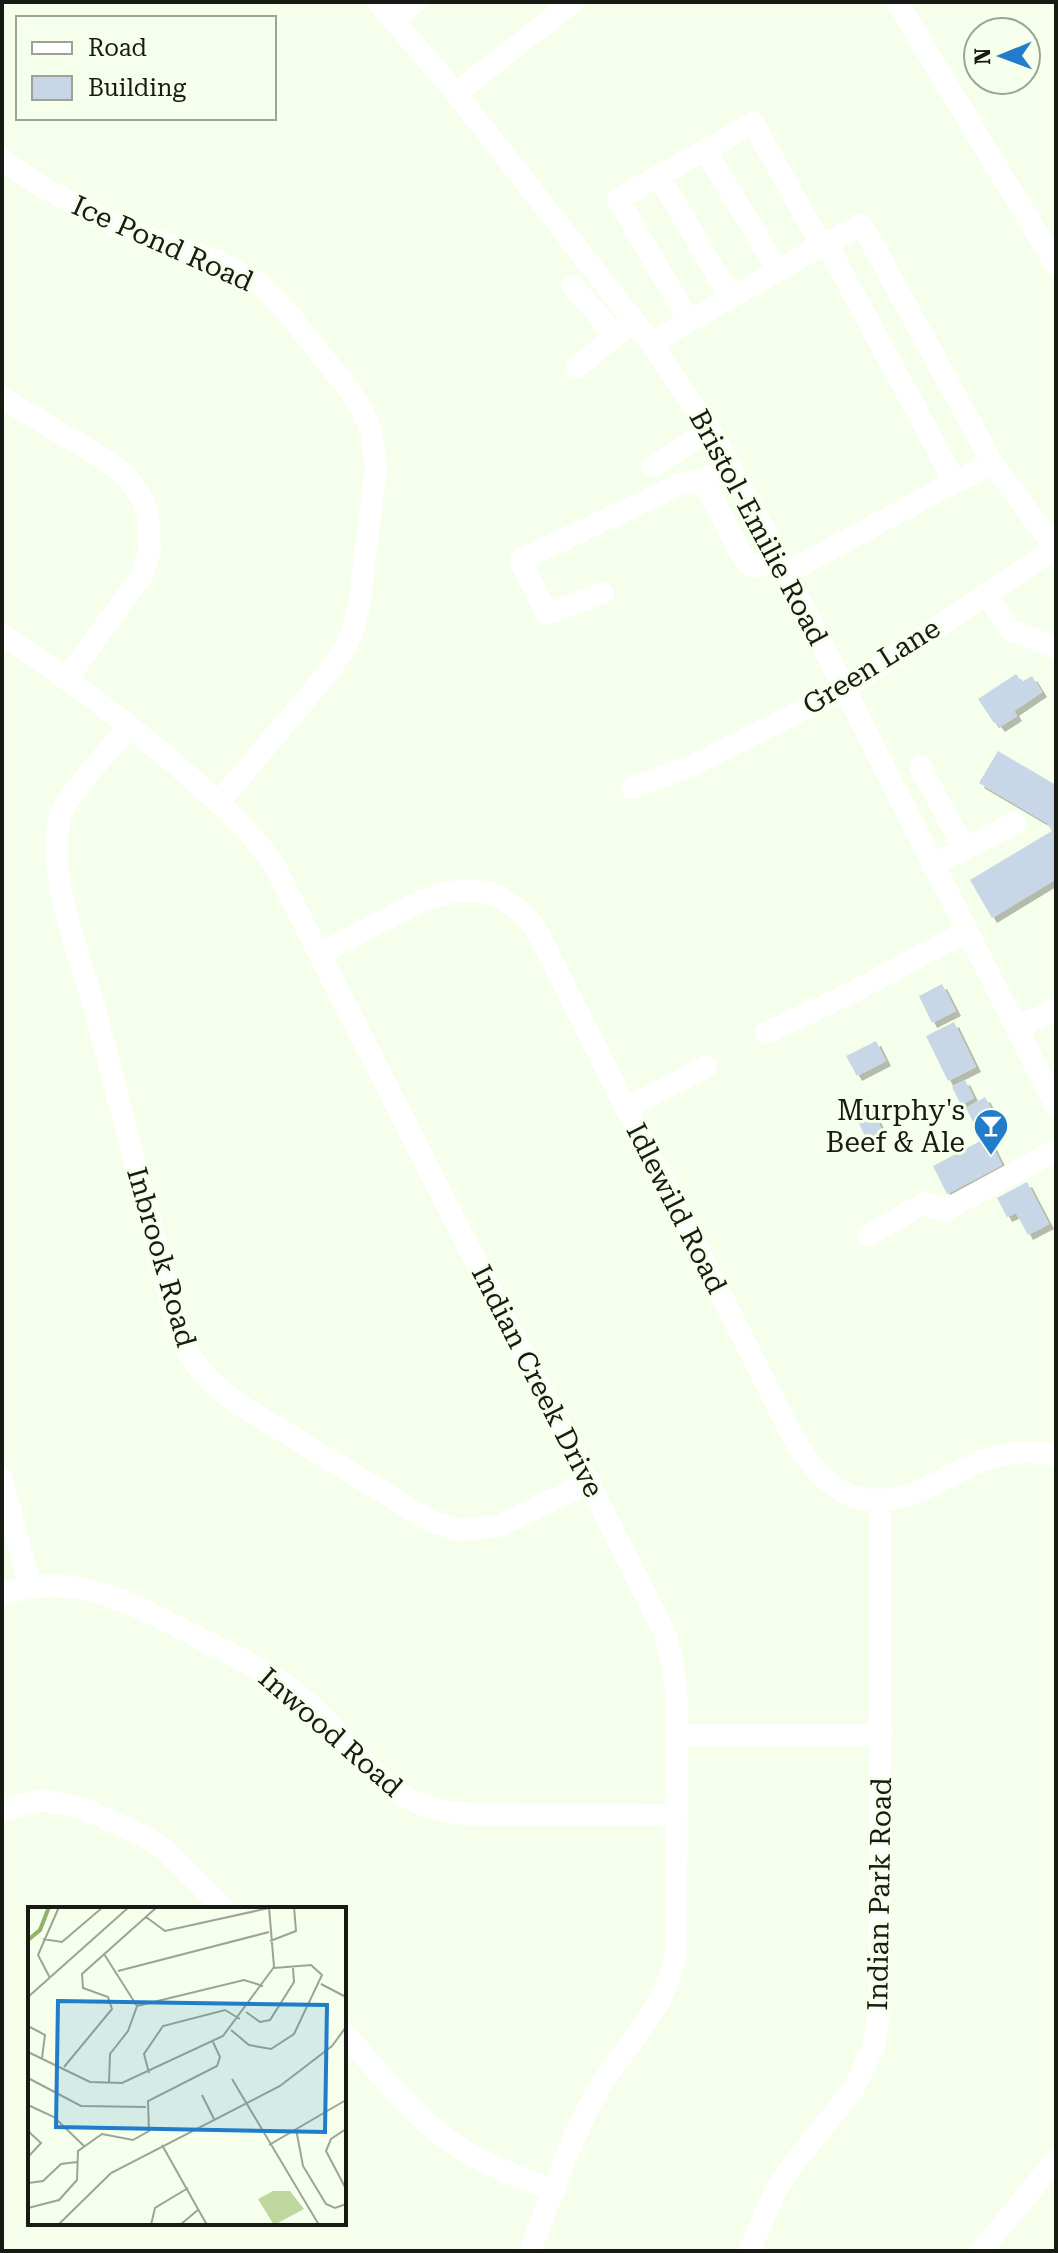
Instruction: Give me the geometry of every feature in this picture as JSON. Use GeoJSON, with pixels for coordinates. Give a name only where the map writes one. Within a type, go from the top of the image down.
{"type":"FeatureCollection","features":[{"type":"Feature","properties":{"kind":"street"},"geometry":{"type":"LineString","coordinates":[[385,11],[416,2]]}},
{"type":"Feature","properties":{"kind":"street"},"geometry":{"type":"LineString","coordinates":[[456,93],[573,2]]}},
{"type":"Feature","properties":{"kind":"street"},"geometry":{"type":"LineString","coordinates":[[897,2],[1049,239],[1056,265]]}},
{"type":"Feature","properties":{"kind":"street","name":"Bristol-Emilie Road"},"geometry":{"type":"LineString","coordinates":[[385,11],[456,93],[634,321],[710,430],[782,565],[1056,1106]]}},
{"type":"Feature","properties":{"kind":"street"},"geometry":{"type":"LineString","coordinates":[[689,321],[618,199],[753,123],[955,482]]}},
{"type":"Feature","properties":{"kind":"street"},"geometry":{"type":"LineString","coordinates":[[705,150],[778,270]]}},
{"type":"Feature","properties":{"kind":"street","name":"Ice Pond Road"},"geometry":{"type":"LineString","coordinates":[[2,160],[41,186],[118,227],[218,261],[261,285],[288,313],[346,386],[371,430],[376,468],[359,607],[353,630],[326,675],[219,802]]}},
{"type":"Feature","properties":{"kind":"street"},"geometry":{"type":"LineString","coordinates":[[659,176],[730,297]]}},
{"type":"Feature","properties":{"kind":"street"},"geometry":{"type":"LineString","coordinates":[[651,343],[823,244],[862,225],[993,464],[1054,553]]}},
{"type":"Feature","properties":{"kind":"street"},"geometry":{"type":"LineString","coordinates":[[573,286],[616,336]]}},
{"type":"Feature","properties":{"kind":"street"},"geometry":{"type":"LineString","coordinates":[[577,367],[634,321]]}},
{"type":"Feature","properties":{"kind":"street"},"geometry":{"type":"LineString","coordinates":[[2,398],[109,462],[127,477],[140,495],[148,514],[150,550],[141,577],[67,678]]}},
{"type":"Feature","properties":{"kind":"street"},"geometry":{"type":"LineString","coordinates":[[653,466],[710,430]]}},
{"type":"Feature","properties":{"kind":"street"},"geometry":{"type":"LineString","coordinates":[[702,479],[744,559],[751,566],[782,565],[993,464]]}},
{"type":"Feature","properties":{"kind":"street"},"geometry":{"type":"LineString","coordinates":[[603,593],[547,614],[520,560],[679,485],[732,469]]}},
{"type":"Feature","properties":{"kind":"street","name":"Green Lane"},"geometry":{"type":"LineString","coordinates":[[632,788],[693,765],[845,689],[986,593],[1054,553]]}},
{"type":"Feature","properties":{"kind":"street"},"geometry":{"type":"LineString","coordinates":[[986,593],[1009,629],[1056,648]]}},
{"type":"Feature","properties":{"kind":"street","name":"Indian Creek Drive"},"geometry":{"type":"LineString","coordinates":[[2,635],[67,678],[130,726],[219,802],[266,853],[321,953],[665,1633],[673,1664],[677,1735],[676,1953],[673,1971],[658,2006],[596,2095],[578,2130],[530,2251]]}},
{"type":"Feature","properties":{"kind":"street","name":"Inbrook Road"},"geometry":{"type":"LineString","coordinates":[[130,726],[65,805],[56,840],[56,857],[69,920],[177,1326],[198,1370],[209,1383],[238,1404],[432,1522],[459,1530],[499,1526],[590,1482]]}},
{"type":"Feature","properties":{"kind":"street"},"geometry":{"type":"LineString","coordinates":[[920,766],[964,849]]}},
{"type":"Feature","properties":{"kind":"street"},"geometry":{"type":"LineString","coordinates":[[933,865],[1015,823]]}},
{"type":"Feature","properties":{"kind":"street","name":"Idlewild Road"},"geometry":{"type":"LineString","coordinates":[[321,953],[419,902],[446,892],[478,889],[499,896],[534,926],[807,1463],[838,1490],[863,1498],[880,1499],[915,1493],[959,1469],[990,1457],[1033,1452],[1056,1457]]}},
{"type":"Feature","properties":{"kind":"street"},"geometry":{"type":"LineString","coordinates":[[766,1033],[967,931]]}},
{"type":"Feature","properties":{"kind":"street"},"geometry":{"type":"LineString","coordinates":[[1016,1028],[1056,1009]]}},
{"type":"Feature","properties":{"kind":"street"},"geometry":{"type":"LineString","coordinates":[[626,1108],[706,1067]]}},
{"type":"Feature","properties":{"kind":"street"},"geometry":{"type":"LineString","coordinates":[[868,1235],[925,1203],[944,1211],[1056,1150]]}},
{"type":"Feature","properties":{"kind":"street"},"geometry":{"type":"LineString","coordinates":[[2,1479],[30,1587]]}},
{"type":"Feature","properties":{"kind":"street","name":"Indian Park Road"},"geometry":{"type":"LineString","coordinates":[[749,2251],[776,2190],[853,2090],[874,2046],[880,2004],[880,1499]]}},
{"type":"Feature","properties":{"kind":"street","name":"Inwood Road"},"geometry":{"type":"LineString","coordinates":[[2,1595],[30,1587],[62,1585],[88,1589],[113,1597],[244,1659],[271,1674],[309,1704],[395,1791],[438,1811],[468,1814],[677,1815]]}},
{"type":"Feature","properties":{"kind":"street"},"geometry":{"type":"LineString","coordinates":[[677,1735],[881,1735]]}},
{"type":"Feature","properties":{"kind":"street"},"geometry":{"type":"LineString","coordinates":[[2,1811],[42,1800],[65,1802],[82,1808],[146,1837],[165,1850],[222,1907]]}},
{"type":"Feature","properties":{"kind":"street"},"geometry":{"type":"LineString","coordinates":[[346,2035],[406,2101],[445,2138],[484,2162],[554,2191]]}},
{"type":"Feature","properties":{"kind":"street"},"geometry":{"type":"LineString","coordinates":[[981,2251],[1056,2160]]}},
{"type":"Feature","properties":{"kind":"building"},"geometry":{"type":"Polygon","coordinates":[[[1016,674],[1022,682],[1032,676],[1042,692],[1014,711],[1017,716],[1000,727],[978,699],[1016,674]]]}},
{"type":"Feature","properties":{"kind":"building"},"geometry":{"type":"Polygon","coordinates":[[[998,751],[1056,785],[1056,879],[992,918],[970,880],[1052,831],[1047,823],[979,783],[998,751]]]}},
{"type":"Feature","properties":{"kind":"building"},"geometry":{"type":"Polygon","coordinates":[[[942,984],[956,1011],[932,1023],[919,996],[942,984]]]}},
{"type":"Feature","properties":{"kind":"building"},"geometry":{"type":"Polygon","coordinates":[[[954,1022],[976,1067],[948,1081],[926,1036],[954,1022]]]}},
{"type":"Feature","properties":{"kind":"building"},"geometry":{"type":"Polygon","coordinates":[[[876,1041],[886,1061],[857,1076],[846,1056],[876,1041]]]}},
{"type":"Feature","properties":{"kind":"building"},"geometry":{"type":"Polygon","coordinates":[[[965,1080],[974,1098],[961,1105],[952,1087],[965,1080]]]}},
{"type":"Feature","properties":{"kind":"building"},"geometry":{"type":"Polygon","coordinates":[[[985,1097],[1000,1125],[980,1135],[966,1108],[985,1097]]]}},
{"type":"Feature","properties":{"kind":"building"},"geometry":{"type":"Polygon","coordinates":[[[868,1101],[882,1130],[866,1138],[852,1109],[868,1101]]]}},
{"type":"Feature","properties":{"kind":"building"},"geometry":{"type":"Polygon","coordinates":[[[988,1137],[1002,1165],[947,1194],[933,1166],[988,1137]]]}},
{"type":"Feature","properties":{"kind":"building"},"geometry":{"type":"Polygon","coordinates":[[[1027,1182],[1049,1224],[1028,1235],[1016,1213],[1007,1217],[997,1198],[1027,1182]]]}},
{"type":"Feature","properties":{"kind":"place","name":"Murphy's Beef & Ale"},"geometry":{"type":"Point","coordinates":[991,1157]}}]}
